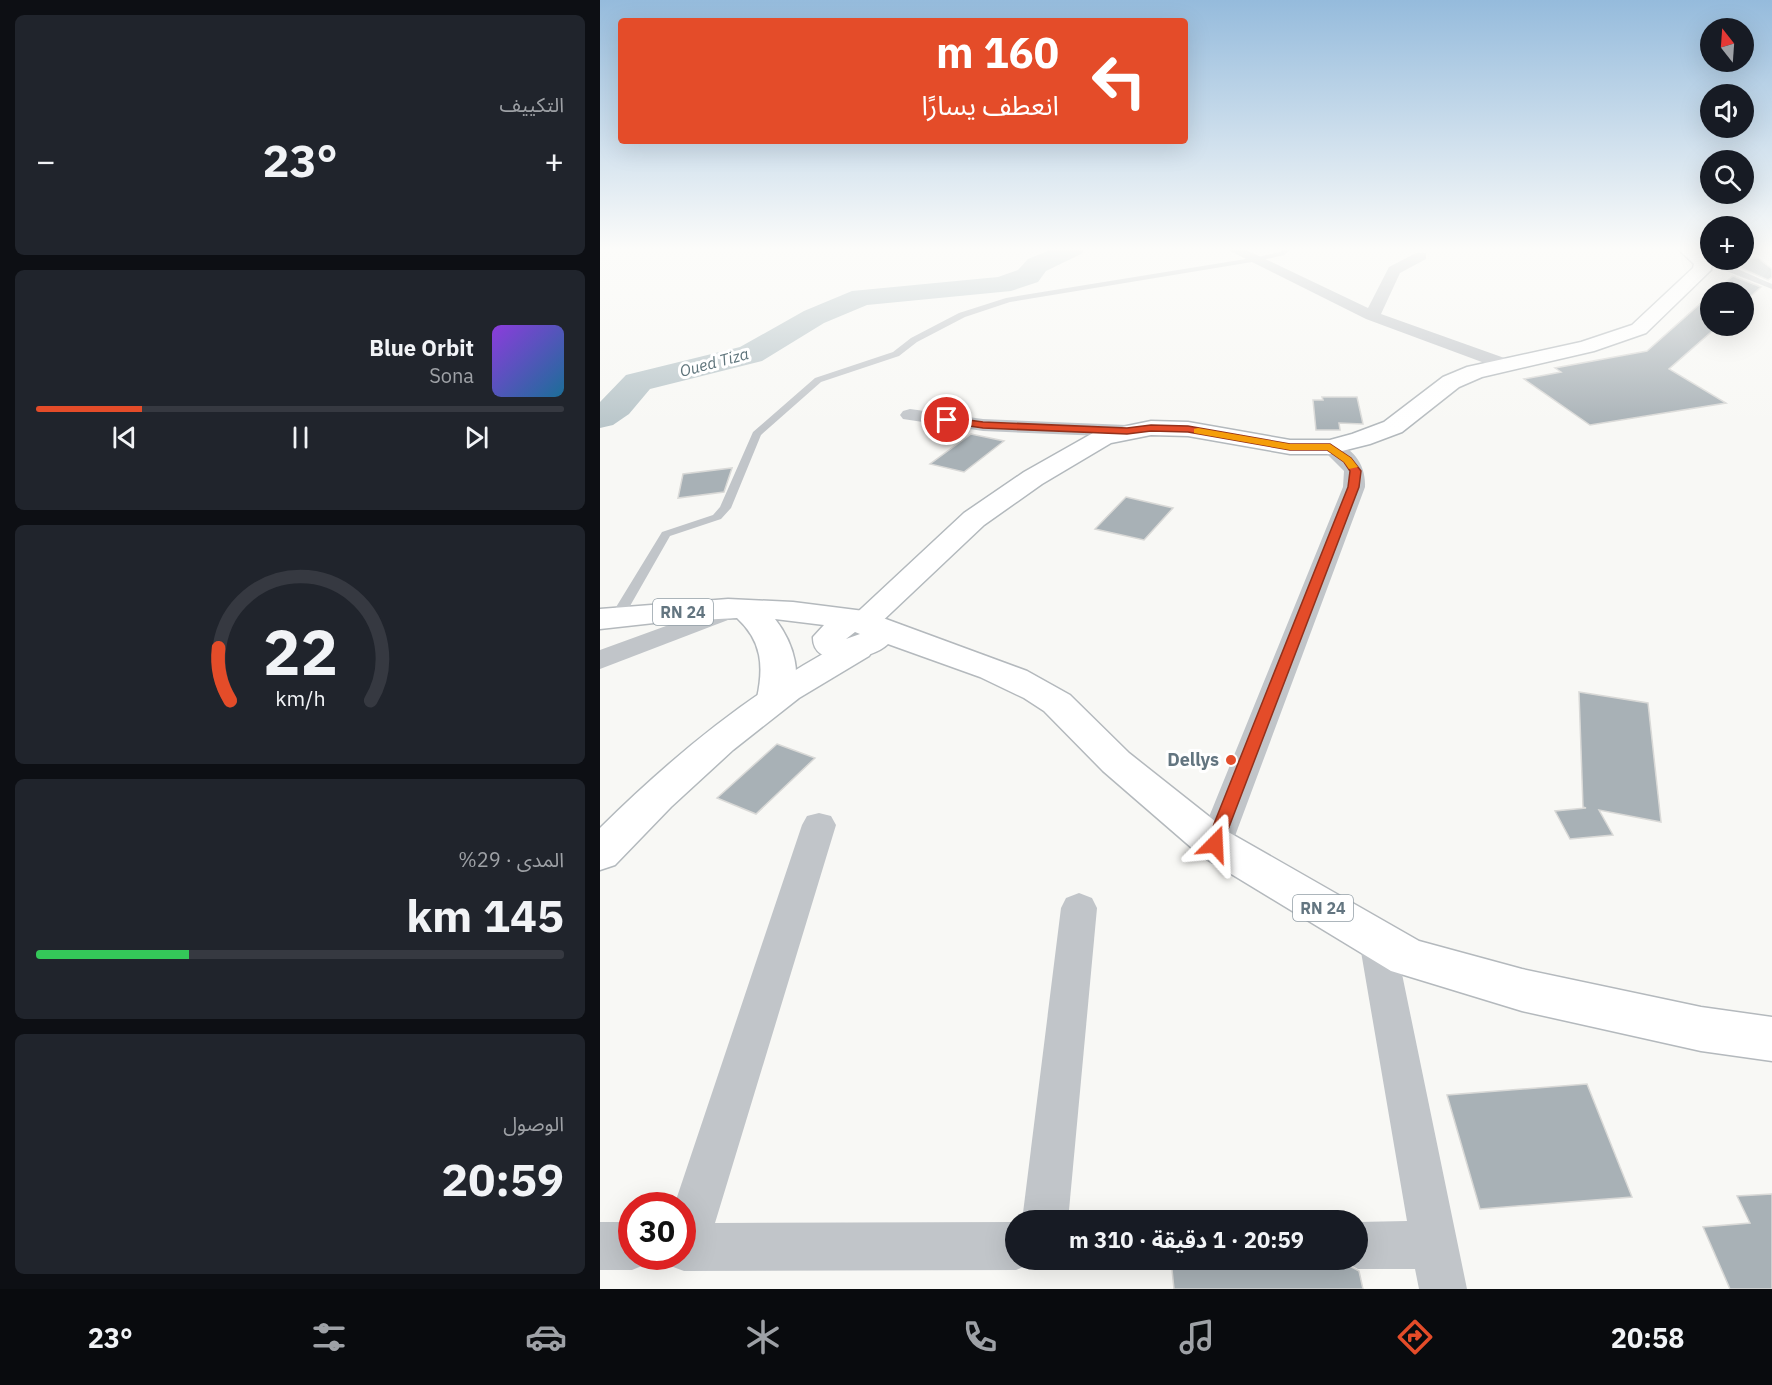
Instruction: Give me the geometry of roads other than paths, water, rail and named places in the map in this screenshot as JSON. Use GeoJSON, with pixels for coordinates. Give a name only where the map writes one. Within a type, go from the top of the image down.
{"type":"FeatureCollection","features":[{"type":"Feature","properties":{"kind":"main road"},"geometry":{"type":"LineString","coordinates":[[600,854],[646,805],[854,635],[974,519],[1033,478],[1102,438],[1127,431],[1151,428],[1188,429],[1280,446],[1330,447],[1393,427],[1451,382],[1504,364],[1587,347],[1639,329],[1660,309]]}},
{"type":"Feature","properties":{"kind":"main road"},"geometry":{"type":"LineString","coordinates":[[749,611],[771,633],[777,647],[782,692]]}},
{"type":"Feature","properties":{"kind":"main road","name":"RN 24"},"geometry":{"type":"LineString","coordinates":[[608,618],[749,611],[854,635],[934,650],[1010,676],[1038,690],[1057,703],[1156,798],[1215,844],[1407,957],[1522,990],[1701,1029],[1771,1041]]}},
{"type":"Feature","properties":{"kind":"street"},"geometry":{"type":"LineString","coordinates":[[1358,309],[1504,364]]}},
{"type":"Feature","properties":{"kind":"street"},"geometry":{"type":"LineString","coordinates":[[1372,316],[1375,309]]}},
{"type":"Feature","properties":{"kind":"street"},"geometry":{"type":"LineString","coordinates":[[910,415],[983,425],[1127,431]]}},
{"type":"Feature","properties":{"kind":"street"},"geometry":{"type":"LineString","coordinates":[[1215,844],[1354,487],[1356,471],[1347,460],[1330,447]]}},
{"type":"Feature","properties":{"kind":"street"},"geometry":{"type":"LineString","coordinates":[[600,660],[749,611]]}},
{"type":"Feature","properties":{"kind":"street"},"geometry":{"type":"LineString","coordinates":[[696,1207],[819,825]]}},
{"type":"Feature","properties":{"kind":"street"},"geometry":{"type":"LineString","coordinates":[[1046,1210],[1078,908]]}},
{"type":"Feature","properties":{"kind":"street"},"geometry":{"type":"LineString","coordinates":[[1377,940],[1443,1289]]}},
{"type":"Feature","properties":{"kind":"street"},"geometry":{"type":"LineString","coordinates":[[1368,1245],[1436,1245]]}},
{"type":"Feature","properties":{"kind":"street"},"geometry":{"type":"LineString","coordinates":[[600,1246],[618,1246]]}},
{"type":"Feature","properties":{"kind":"street"},"geometry":{"type":"LineString","coordinates":[[696,1247],[1005,1246]]}},
{"type":"Feature","properties":{"kind":"lane"},"geometry":{"type":"LineString","coordinates":[[608,618],[666,534],[717,517],[725,508],[757,434],[818,380],[896,354],[914,340],[962,315],[980,309]]}},
{"type":"Feature","properties":{"kind":"waterway","name":"Oued Tiza"},"geometry":{"type":"LineString","coordinates":[[600,417],[617,407],[638,382],[751,354],[814,317],[833,309]]}},
{"type":"Feature","properties":{"kind":"place","name":"Dellys"},"geometry":{"type":"Point","coordinates":[1231,760]}}]}
